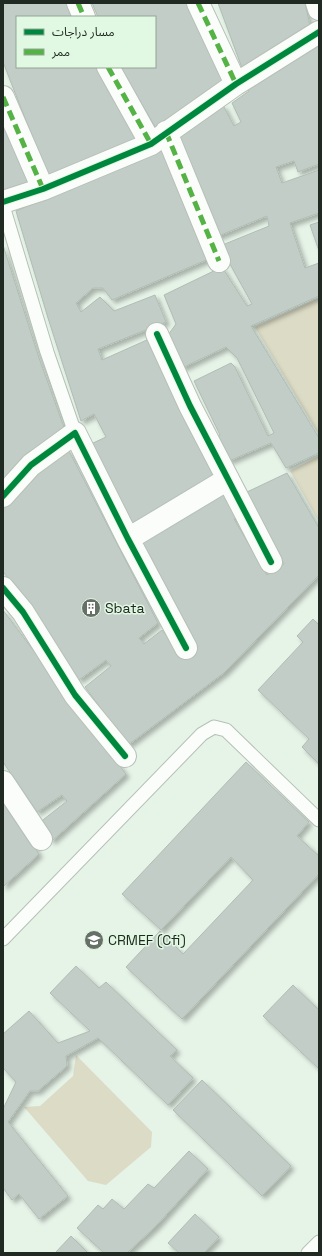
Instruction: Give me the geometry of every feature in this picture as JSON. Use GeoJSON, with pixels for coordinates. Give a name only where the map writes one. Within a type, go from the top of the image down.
{"type":"FeatureCollection","features":[{"type":"Feature","properties":{"kind":"street"},"geometry":{"type":"LineString","coordinates":[[78,3],[84,16]]}},
{"type":"Feature","properties":{"kind":"street"},"geometry":{"type":"LineString","coordinates":[[198,3],[236,84]]}},
{"type":"Feature","properties":{"kind":"street"},"geometry":{"type":"LineString","coordinates":[[317,3],[319,9]]}},
{"type":"Feature","properties":{"kind":"street"},"geometry":{"type":"LineString","coordinates":[[3,202],[43,189],[158,138],[236,84],[319,32]]}},
{"type":"Feature","properties":{"kind":"street"},"geometry":{"type":"LineString","coordinates":[[109,68],[158,138],[219,261]]}},
{"type":"Feature","properties":{"kind":"street"},"geometry":{"type":"LineString","coordinates":[[3,97],[43,189]]}},
{"type":"Feature","properties":{"kind":"street"},"geometry":{"type":"LineString","coordinates":[[157,334],[190,406],[272,562]]}},
{"type":"Feature","properties":{"kind":"street"},"geometry":{"type":"LineString","coordinates":[[3,496],[31,465],[75,433],[128,539],[186,648]]}},
{"type":"Feature","properties":{"kind":"street"},"geometry":{"type":"LineString","coordinates":[[128,539],[228,479]]}},
{"type":"Feature","properties":{"kind":"street"},"geometry":{"type":"LineString","coordinates":[[3,588],[23,612],[75,695],[125,756]]}},
{"type":"Feature","properties":{"kind":"street"},"geometry":{"type":"LineString","coordinates":[[3,782],[41,839]]}},
{"type":"Feature","properties":{"kind":"lane"},"geometry":{"type":"LineString","coordinates":[[3,206],[47,352],[75,433]]}},
{"type":"Feature","properties":{"kind":"lane"},"geometry":{"type":"LineString","coordinates":[[3,939],[202,734],[214,727],[226,730],[319,820]]}},
{"type":"Feature","properties":{"kind":"lane"},"geometry":{"type":"LineString","coordinates":[[308,1253],[319,1242]]}},
{"type":"Feature","properties":{"kind":"green space"},"geometry":{"type":"Polygon","coordinates":[[[319,298],[319,435],[255,327],[319,298]]]}},
{"type":"Feature","properties":{"kind":"green space"},"geometry":{"type":"Polygon","coordinates":[[[319,456],[319,522],[290,471],[319,456]]]}},
{"type":"Feature","properties":{"kind":"green space"},"geometry":{"type":"Polygon","coordinates":[[[76,1055],[152,1132],[151,1147],[106,1185],[88,1181],[24,1107],[40,1106],[73,1076],[76,1055]]]}},
{"type":"Feature","properties":{"kind":"building"},"geometry":{"type":"Polygon","coordinates":[[[3,3],[70,3],[76,16],[16,16],[16,68],[98,68],[137,137],[118,148],[48,177],[3,62],[3,3]]]}},
{"type":"Feature","properties":{"kind":"building"},"geometry":{"type":"Polygon","coordinates":[[[92,3],[194,3],[226,82],[157,130],[121,68],[156,68],[156,16],[98,16],[92,3]]]}},
{"type":"Feature","properties":{"kind":"building"},"geometry":{"type":"Polygon","coordinates":[[[218,3],[305,3],[310,26],[242,68],[218,3]]]}},
{"type":"Feature","properties":{"kind":"building"},"geometry":{"type":"Polygon","coordinates":[[[319,46],[319,164],[298,172],[294,161],[276,167],[282,183],[319,170],[319,213],[290,223],[305,268],[319,263],[319,296],[251,326],[319,438],[319,453],[286,468],[271,443],[229,461],[217,437],[220,435],[194,381],[231,363],[235,367],[268,436],[274,433],[237,358],[226,347],[182,368],[168,335],[176,324],[164,295],[222,267],[247,306],[252,304],[220,246],[269,226],[267,216],[216,237],[175,136],[223,105],[234,126],[241,122],[232,103],[249,91],[247,88],[319,46]]]}},
{"type":"Feature","properties":{"kind":"building"},"geometry":{"type":"Polygon","coordinates":[[[3,118],[31,185],[3,194],[3,118]]]}},
{"type":"Feature","properties":{"kind":"building"},"geometry":{"type":"Polygon","coordinates":[[[164,147],[211,258],[112,300],[103,288],[93,288],[76,303],[81,312],[100,297],[114,311],[155,295],[166,322],[98,349],[102,360],[149,339],[216,476],[132,527],[91,444],[106,437],[94,414],[81,421],[16,211],[164,147]]]}},
{"type":"Feature","properties":{"kind":"building"},"geometry":{"type":"Polygon","coordinates":[[[319,222],[319,251],[310,225],[319,222]]]}},
{"type":"Feature","properties":{"kind":"building"},"geometry":{"type":"Polygon","coordinates":[[[3,245],[39,358],[65,430],[26,454],[3,479],[3,245]]]}},
{"type":"Feature","properties":{"kind":"building","name":"Sbata"},"geometry":{"type":"Polygon","coordinates":[[[68,449],[158,623],[139,638],[144,644],[162,630],[184,658],[198,647],[139,540],[223,488],[240,516],[234,519],[267,575],[284,564],[247,492],[287,473],[319,528],[319,575],[225,672],[128,745],[85,687],[111,666],[106,660],[79,680],[21,593],[3,572],[3,508],[20,487],[40,469],[68,449]]]}},
{"type":"Feature","properties":{"kind":"building"},"geometry":{"type":"Polygon","coordinates":[[[3,610],[126,774],[52,841],[39,823],[67,801],[62,795],[37,812],[3,762],[3,610]]]}},
{"type":"Feature","properties":{"kind":"building"},"geometry":{"type":"Polygon","coordinates":[[[313,619],[319,625],[319,764],[302,747],[309,739],[258,690],[303,642],[297,636],[313,619]]]}},
{"type":"Feature","properties":{"kind":"building"},"geometry":{"type":"Polygon","coordinates":[[[246,762],[309,822],[297,836],[319,856],[319,874],[182,1019],[126,967],[160,931],[183,954],[253,880],[231,857],[161,930],[122,894],[246,762]]]}},
{"type":"Feature","properties":{"kind":"building"},"geometry":{"type":"Polygon","coordinates":[[[3,798],[39,854],[3,887],[3,798]]]}},
{"type":"Feature","properties":{"kind":"building"},"geometry":{"type":"Polygon","coordinates":[[[76,966],[99,988],[106,982],[177,1050],[170,1056],[193,1078],[168,1105],[98,1038],[66,1056],[67,1066],[38,1091],[30,1091],[8,1122],[68,1196],[39,1219],[19,1194],[12,1200],[3,1188],[3,1109],[16,1082],[3,1068],[3,1034],[29,1011],[58,1043],[90,1031],[50,993],[76,966]]]}},
{"type":"Feature","properties":{"kind":"building"},"geometry":{"type":"Polygon","coordinates":[[[293,985],[319,1010],[319,1069],[263,1016],[293,985]]]}},
{"type":"Feature","properties":{"kind":"building"},"geometry":{"type":"Polygon","coordinates":[[[202,1080],[291,1166],[262,1196],[173,1110],[202,1080]]]}},
{"type":"Feature","properties":{"kind":"building"},"geometry":{"type":"Polygon","coordinates":[[[189,1151],[208,1169],[156,1226],[127,1253],[104,1253],[77,1228],[98,1205],[103,1209],[112,1199],[124,1209],[148,1184],[154,1188],[189,1151]]]}},
{"type":"Feature","properties":{"kind":"building"},"geometry":{"type":"Polygon","coordinates":[[[195,1214],[219,1237],[204,1253],[179,1253],[168,1243],[195,1214]]]}},
{"type":"Feature","properties":{"kind":"building"},"geometry":{"type":"Polygon","coordinates":[[[71,1236],[88,1253],[55,1253],[71,1236]]]}},
{"type":"Feature","properties":{"kind":"marked path"},"geometry":{"type":"LineString","coordinates":[[78,3],[84,16]]}},
{"type":"Feature","properties":{"kind":"marked path"},"geometry":{"type":"LineString","coordinates":[[198,3],[236,84]]}},
{"type":"Feature","properties":{"kind":"marked path"},"geometry":{"type":"LineString","coordinates":[[109,68],[151,144]]}},
{"type":"Feature","properties":{"kind":"marked path"},"geometry":{"type":"LineString","coordinates":[[3,97],[43,189]]}},
{"type":"Feature","properties":{"kind":"marked path"},"geometry":{"type":"LineString","coordinates":[[166,132],[219,261]]}},
{"type":"Feature","properties":{"kind":"cycle path"},"geometry":{"type":"LineString","coordinates":[[3,202],[43,189],[151,144],[236,84],[319,32]]}},
{"type":"Feature","properties":{"kind":"cycle path"},"geometry":{"type":"LineString","coordinates":[[157,334],[190,406],[271,562]]}},
{"type":"Feature","properties":{"kind":"cycle path"},"geometry":{"type":"LineString","coordinates":[[3,496],[31,465],[75,433],[128,539],[186,648]]}},
{"type":"Feature","properties":{"kind":"cycle path"},"geometry":{"type":"LineString","coordinates":[[3,588],[23,612],[75,695],[125,756]]}},
{"type":"Feature","properties":{"kind":"place","name":"Sbata"},"geometry":{"type":"Point","coordinates":[91,608]}},
{"type":"Feature","properties":{"kind":"place","name":"CRMEF (Cfi)"},"geometry":{"type":"Point","coordinates":[94,940]}}]}
